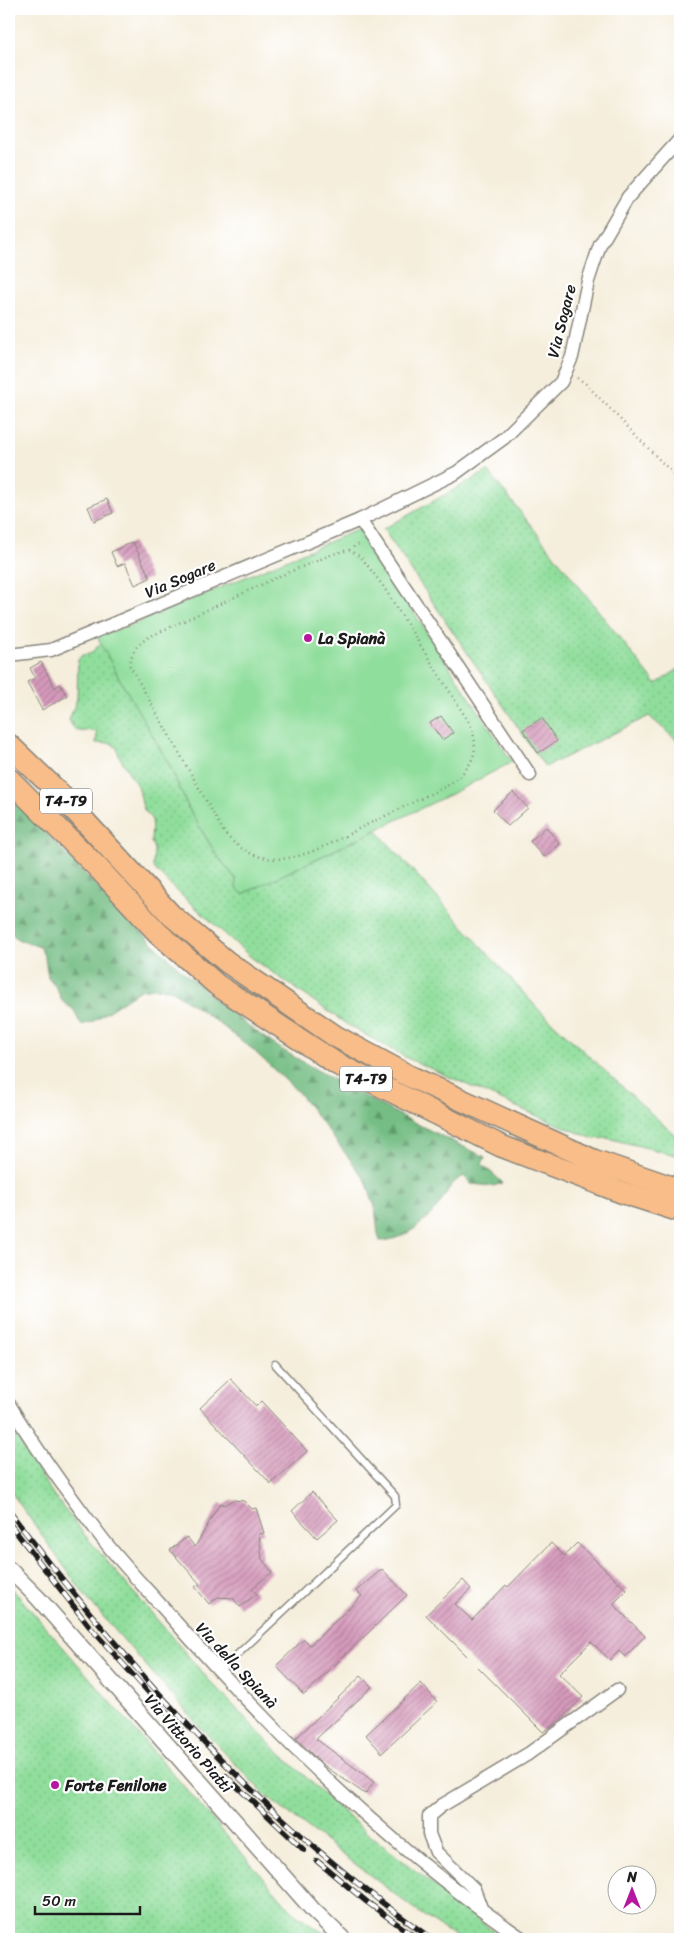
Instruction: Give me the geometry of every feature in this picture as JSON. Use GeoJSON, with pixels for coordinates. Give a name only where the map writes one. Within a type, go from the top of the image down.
{"type":"FeatureCollection","features":[{"type":"Feature","properties":{"kind":"highway","name":"T4-T9"},"geometry":{"type":"LineString","coordinates":[[9,745],[55,789],[171,915],[227,962],[335,1036],[409,1076],[593,1160],[680,1190]]}},
{"type":"Feature","properties":{"kind":"highway","name":"T4-T9"},"geometry":{"type":"LineString","coordinates":[[9,779],[100,870],[157,932],[216,985],[337,1064],[501,1146],[621,1192],[680,1218]]}},
{"type":"Feature","properties":{"kind":"highway","name":"T4-T9"},"geometry":{"type":"LineString","coordinates":[[409,1076],[601,1151],[680,1174]]}},
{"type":"Feature","properties":{"kind":"highway","name":"T4-T9"},"geometry":{"type":"LineString","coordinates":[[621,1192],[680,1211]]}},
{"type":"Feature","properties":{"kind":"street","name":"Via Sogare"},"geometry":{"type":"LineString","coordinates":[[9,655],[51,650],[360,520],[456,473],[504,438],[560,382],[572,357],[588,281],[600,245],[628,197],[680,139]]}},
{"type":"Feature","properties":{"kind":"street"},"geometry":{"type":"LineString","coordinates":[[360,520],[530,776]]}},
{"type":"Feature","properties":{"kind":"street","name":"Via della Spianà"},"geometry":{"type":"LineString","coordinates":[[9,1404],[29,1436],[100,1535],[219,1672],[313,1768],[404,1847],[482,1911],[523,1939]]}},
{"type":"Feature","properties":{"kind":"street","name":"Via Vittorio Piatti"},"geometry":{"type":"LineString","coordinates":[[9,1569],[38,1598],[313,1910],[343,1939]]}},
{"type":"Feature","properties":{"kind":"street"},"geometry":{"type":"LineString","coordinates":[[482,1911],[474,1889],[436,1852],[428,1834],[428,1816],[441,1806],[528,1754],[617,1690]]}},
{"type":"Feature","properties":{"kind":"lane"},"geometry":{"type":"LineString","coordinates":[[219,1672],[396,1505],[395,1496],[275,1364]]}},
{"type":"Feature","properties":{"kind":"path"},"geometry":{"type":"LineString","coordinates":[[566,370],[585,383],[680,481]]}},
{"type":"Feature","properties":{"kind":"path"},"geometry":{"type":"LineString","coordinates":[[349,550],[361,557],[383,586],[470,724],[475,737],[475,752],[470,765],[460,777],[447,786],[324,846],[291,857],[276,859],[261,857],[235,845],[225,834],[130,666],[131,656],[137,645],[147,638],[282,575],[333,554],[349,550]]}},
{"type":"Feature","properties":{"kind":"green space"},"geometry":{"type":"Polygon","coordinates":[[[488,471],[656,684],[680,668],[680,743],[649,716],[545,767],[383,529],[488,471]]]}},
{"type":"Feature","properties":{"kind":"green space"},"geometry":{"type":"Polygon","coordinates":[[[359,529],[512,762],[453,793],[243,894],[236,888],[236,879],[216,854],[189,809],[169,764],[97,636],[132,625],[359,529]]]}},
{"type":"Feature","properties":{"kind":"green space"},"geometry":{"type":"Polygon","coordinates":[[[101,643],[169,764],[189,809],[216,854],[236,879],[243,894],[376,830],[538,1009],[680,1140],[680,1156],[607,1138],[594,1139],[407,1058],[348,1025],[252,958],[168,883],[153,867],[152,820],[143,808],[139,789],[119,756],[117,748],[111,743],[96,743],[97,732],[78,731],[69,720],[77,699],[78,660],[82,655],[90,654],[101,643]]]}},
{"type":"Feature","properties":{"kind":"green space"},"geometry":{"type":"Polygon","coordinates":[[[9,794],[134,925],[167,957],[236,1016],[288,1054],[442,1137],[485,1157],[482,1164],[503,1183],[493,1186],[471,1184],[464,1176],[459,1178],[439,1205],[421,1224],[406,1234],[380,1241],[375,1207],[366,1181],[349,1158],[298,1092],[251,1048],[216,1021],[170,989],[152,988],[140,990],[92,1022],[81,1025],[74,1010],[63,1002],[54,984],[48,977],[45,958],[40,947],[17,939],[9,930],[9,794]]]}},
{"type":"Feature","properties":{"kind":"green space"},"geometry":{"type":"Polygon","coordinates":[[[9,1425],[54,1496],[88,1539],[207,1678],[270,1744],[362,1829],[503,1939],[459,1939],[421,1914],[267,1797],[199,1726],[86,1597],[9,1489],[9,1425]]]}},
{"type":"Feature","properties":{"kind":"green space"},"geometry":{"type":"Polygon","coordinates":[[[9,1585],[292,1911],[332,1939],[9,1939],[9,1585]]]}},
{"type":"Feature","properties":{"kind":"building"},"geometry":{"type":"Polygon","coordinates":[[[107,499],[113,513],[94,521],[88,507],[107,499]]]}},
{"type":"Feature","properties":{"kind":"building"},"geometry":{"type":"Polygon","coordinates":[[[133,542],[150,578],[135,585],[125,563],[117,566],[111,552],[133,542]]]}},
{"type":"Feature","properties":{"kind":"building"},"geometry":{"type":"Polygon","coordinates":[[[41,662],[55,688],[60,684],[67,696],[42,710],[27,682],[35,678],[30,668],[41,662]]]}},
{"type":"Feature","properties":{"kind":"building"},"geometry":{"type":"Polygon","coordinates":[[[441,716],[453,733],[442,740],[430,723],[441,716]]]}},
{"type":"Feature","properties":{"kind":"building"},"geometry":{"type":"Polygon","coordinates":[[[542,718],[557,741],[538,753],[523,730],[542,718]]]}},
{"type":"Feature","properties":{"kind":"building"},"geometry":{"type":"Polygon","coordinates":[[[513,792],[528,808],[508,826],[493,810],[513,792]]]}},
{"type":"Feature","properties":{"kind":"building"},"geometry":{"type":"Polygon","coordinates":[[[546,827],[560,844],[544,857],[530,841],[546,827]]]}},
{"type":"Feature","properties":{"kind":"building"},"geometry":{"type":"Polygon","coordinates":[[[231,1379],[256,1406],[261,1401],[307,1451],[271,1484],[200,1408],[231,1379]]]}},
{"type":"Feature","properties":{"kind":"building"},"geometry":{"type":"Polygon","coordinates":[[[312,1492],[338,1520],[317,1538],[292,1511],[312,1492]]]}},
{"type":"Feature","properties":{"kind":"building"},"geometry":{"type":"Polygon","coordinates":[[[233,1500],[244,1501],[252,1509],[256,1508],[264,1533],[259,1534],[262,1559],[272,1572],[252,1589],[257,1594],[240,1607],[233,1598],[218,1597],[209,1604],[195,1587],[200,1584],[170,1550],[187,1537],[195,1547],[220,1503],[224,1505],[233,1500]]]}},
{"type":"Feature","properties":{"kind":"building"},"geometry":{"type":"Polygon","coordinates":[[[551,1543],[564,1556],[577,1543],[627,1590],[613,1604],[645,1636],[625,1657],[619,1651],[610,1660],[591,1642],[559,1674],[583,1697],[558,1722],[543,1732],[426,1615],[463,1580],[471,1589],[455,1604],[472,1620],[551,1543]]]}},
{"type":"Feature","properties":{"kind":"building"},"geometry":{"type":"Polygon","coordinates":[[[382,1569],[407,1595],[304,1695],[276,1666],[304,1639],[310,1645],[362,1596],[356,1591],[382,1569]]]}},
{"type":"Feature","properties":{"kind":"building"},"geometry":{"type":"Polygon","coordinates":[[[361,1676],[372,1687],[316,1739],[374,1782],[365,1794],[322,1764],[296,1738],[361,1676]]]}},
{"type":"Feature","properties":{"kind":"building"},"geometry":{"type":"Polygon","coordinates":[[[421,1683],[437,1702],[382,1753],[366,1735],[421,1683]]]}},
{"type":"Feature","properties":{"kind":"railway"},"geometry":{"type":"LineString","coordinates":[[9,1511],[103,1629],[204,1741],[257,1795],[312,1845],[371,1894],[432,1939]]}},
{"type":"Feature","properties":{"kind":"railway"},"geometry":{"type":"LineString","coordinates":[[9,1523],[89,1626],[183,1731]]}},
{"type":"Feature","properties":{"kind":"railway"},"geometry":{"type":"LineString","coordinates":[[226,1776],[304,1850]]}},
{"type":"Feature","properties":{"kind":"railway"},"geometry":{"type":"LineString","coordinates":[[317,1861],[367,1902],[418,1939]]}},
{"type":"Feature","properties":{"kind":"place","name":"La Spianà"},"geometry":{"type":"Point","coordinates":[308,638]}},
{"type":"Feature","properties":{"kind":"place","name":"Forte Fenilone"},"geometry":{"type":"Point","coordinates":[55,1785]}}]}
